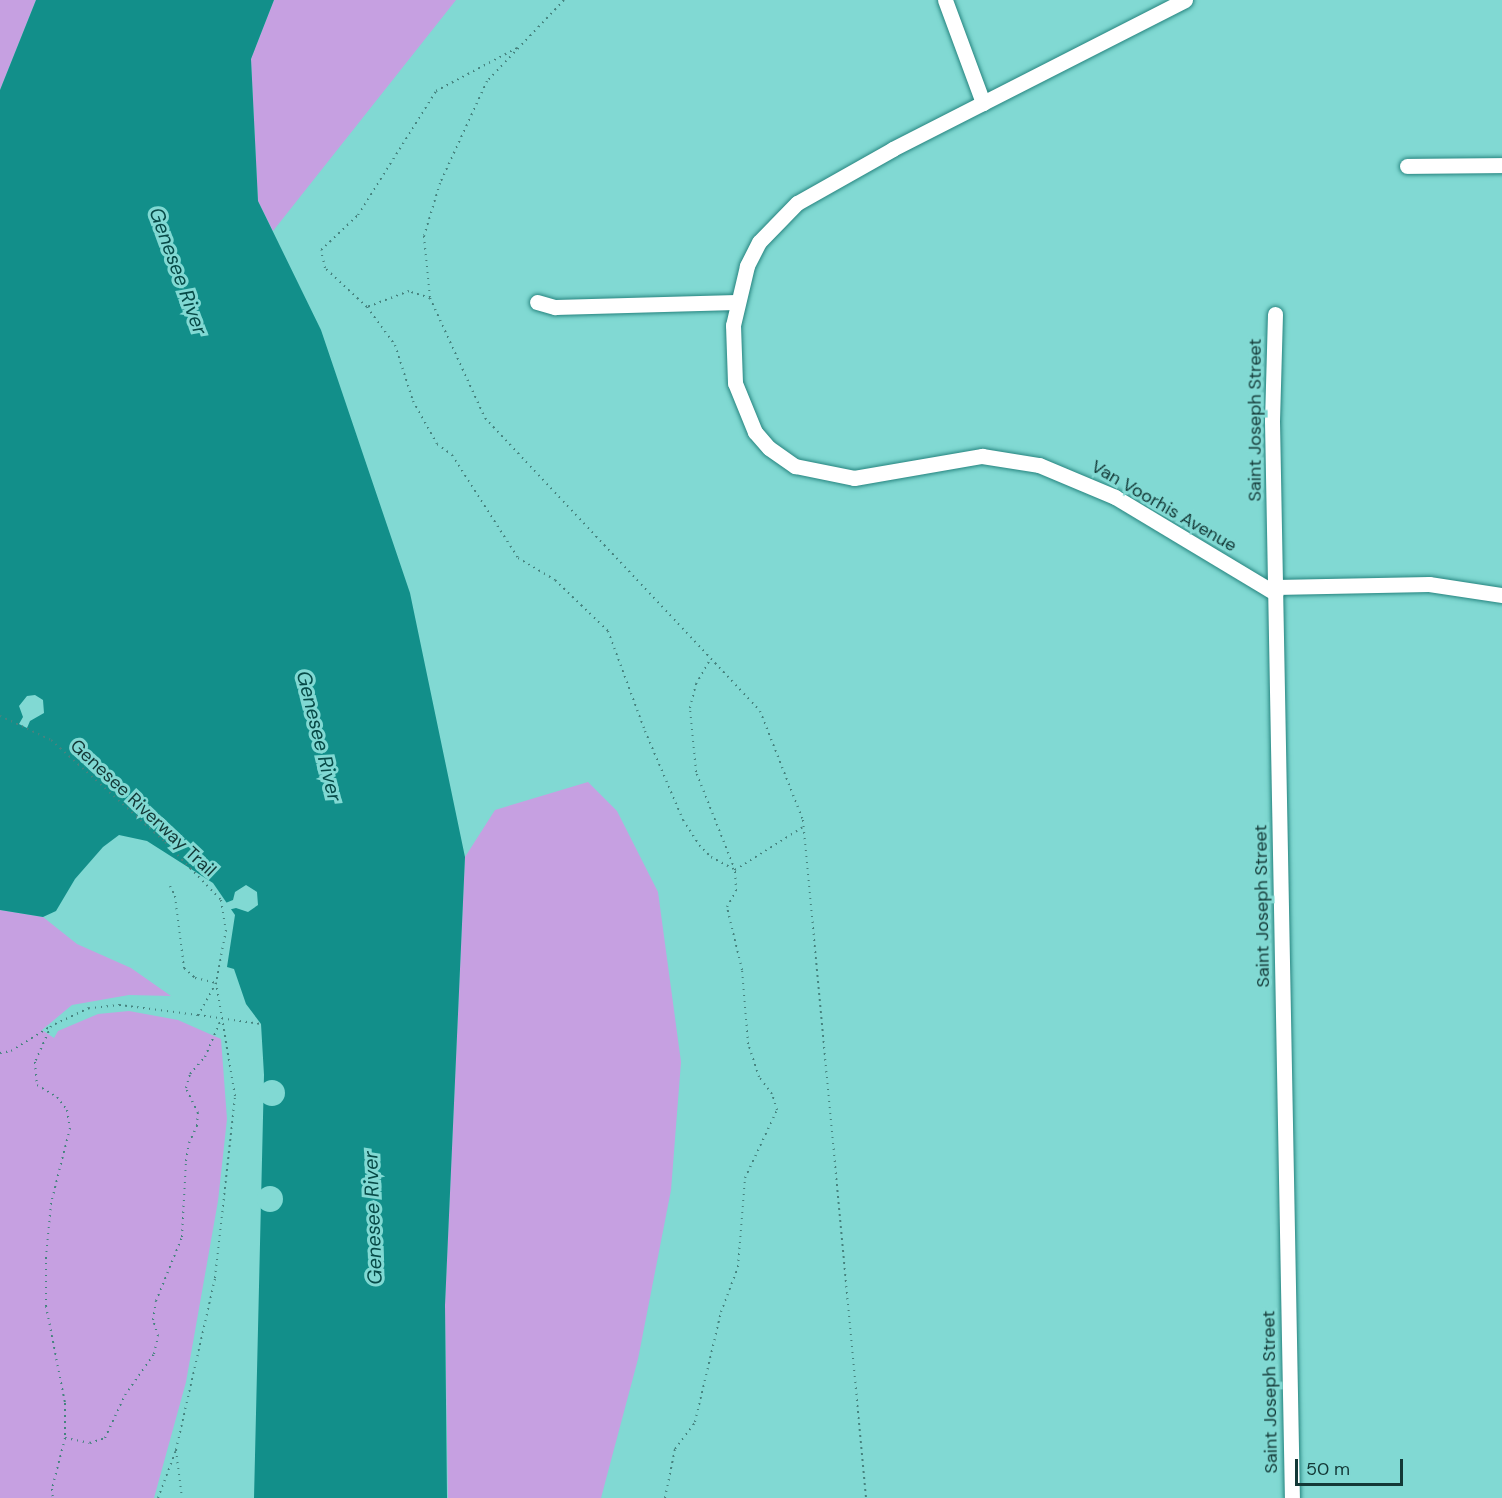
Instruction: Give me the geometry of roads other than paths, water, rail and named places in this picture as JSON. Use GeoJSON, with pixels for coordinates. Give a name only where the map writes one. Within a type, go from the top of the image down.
{"type":"FeatureCollection","features":[{"type":"Feature","properties":{"kind":"street"},"geometry":{"type":"LineString","coordinates":[[945,0],[983,103]]}},
{"type":"Feature","properties":{"kind":"street","name":"Van Voorhis Avenue"},"geometry":{"type":"LineString","coordinates":[[1185,0],[983,103],[797,203],[759,242],[736,302],[731,356],[742,408],[769,448],[795,466],[854,478],[982,456],[1039,465],[1115,497],[1275,590]]}},
{"type":"Feature","properties":{"kind":"street"},"geometry":{"type":"LineString","coordinates":[[1407,166],[1502,165]]}},
{"type":"Feature","properties":{"kind":"street"},"geometry":{"type":"LineString","coordinates":[[537,302],[555,307],[736,302]]}},
{"type":"Feature","properties":{"kind":"street","name":"Saint Joseph Street"},"geometry":{"type":"LineString","coordinates":[[1275,314],[1275,590],[1292,1498]]}},
{"type":"Feature","properties":{"kind":"street"},"geometry":{"type":"LineString","coordinates":[[1275,590],[1429,584],[1502,595]]}},
{"type":"Feature","properties":{"kind":"water","name":"Genesee River"},"geometry":{"type":"Polygon","coordinates":[[[36,0],[274,0],[251,59],[258,201],[321,330],[410,593],[465,857],[445,1305],[447,1498],[254,1498],[264,1075],[261,1024],[246,1004],[234,969],[227,967],[235,915],[213,883],[147,841],[119,835],[103,847],[75,879],[56,911],[43,917],[0,910],[0,90],[36,0]]]}}]}
